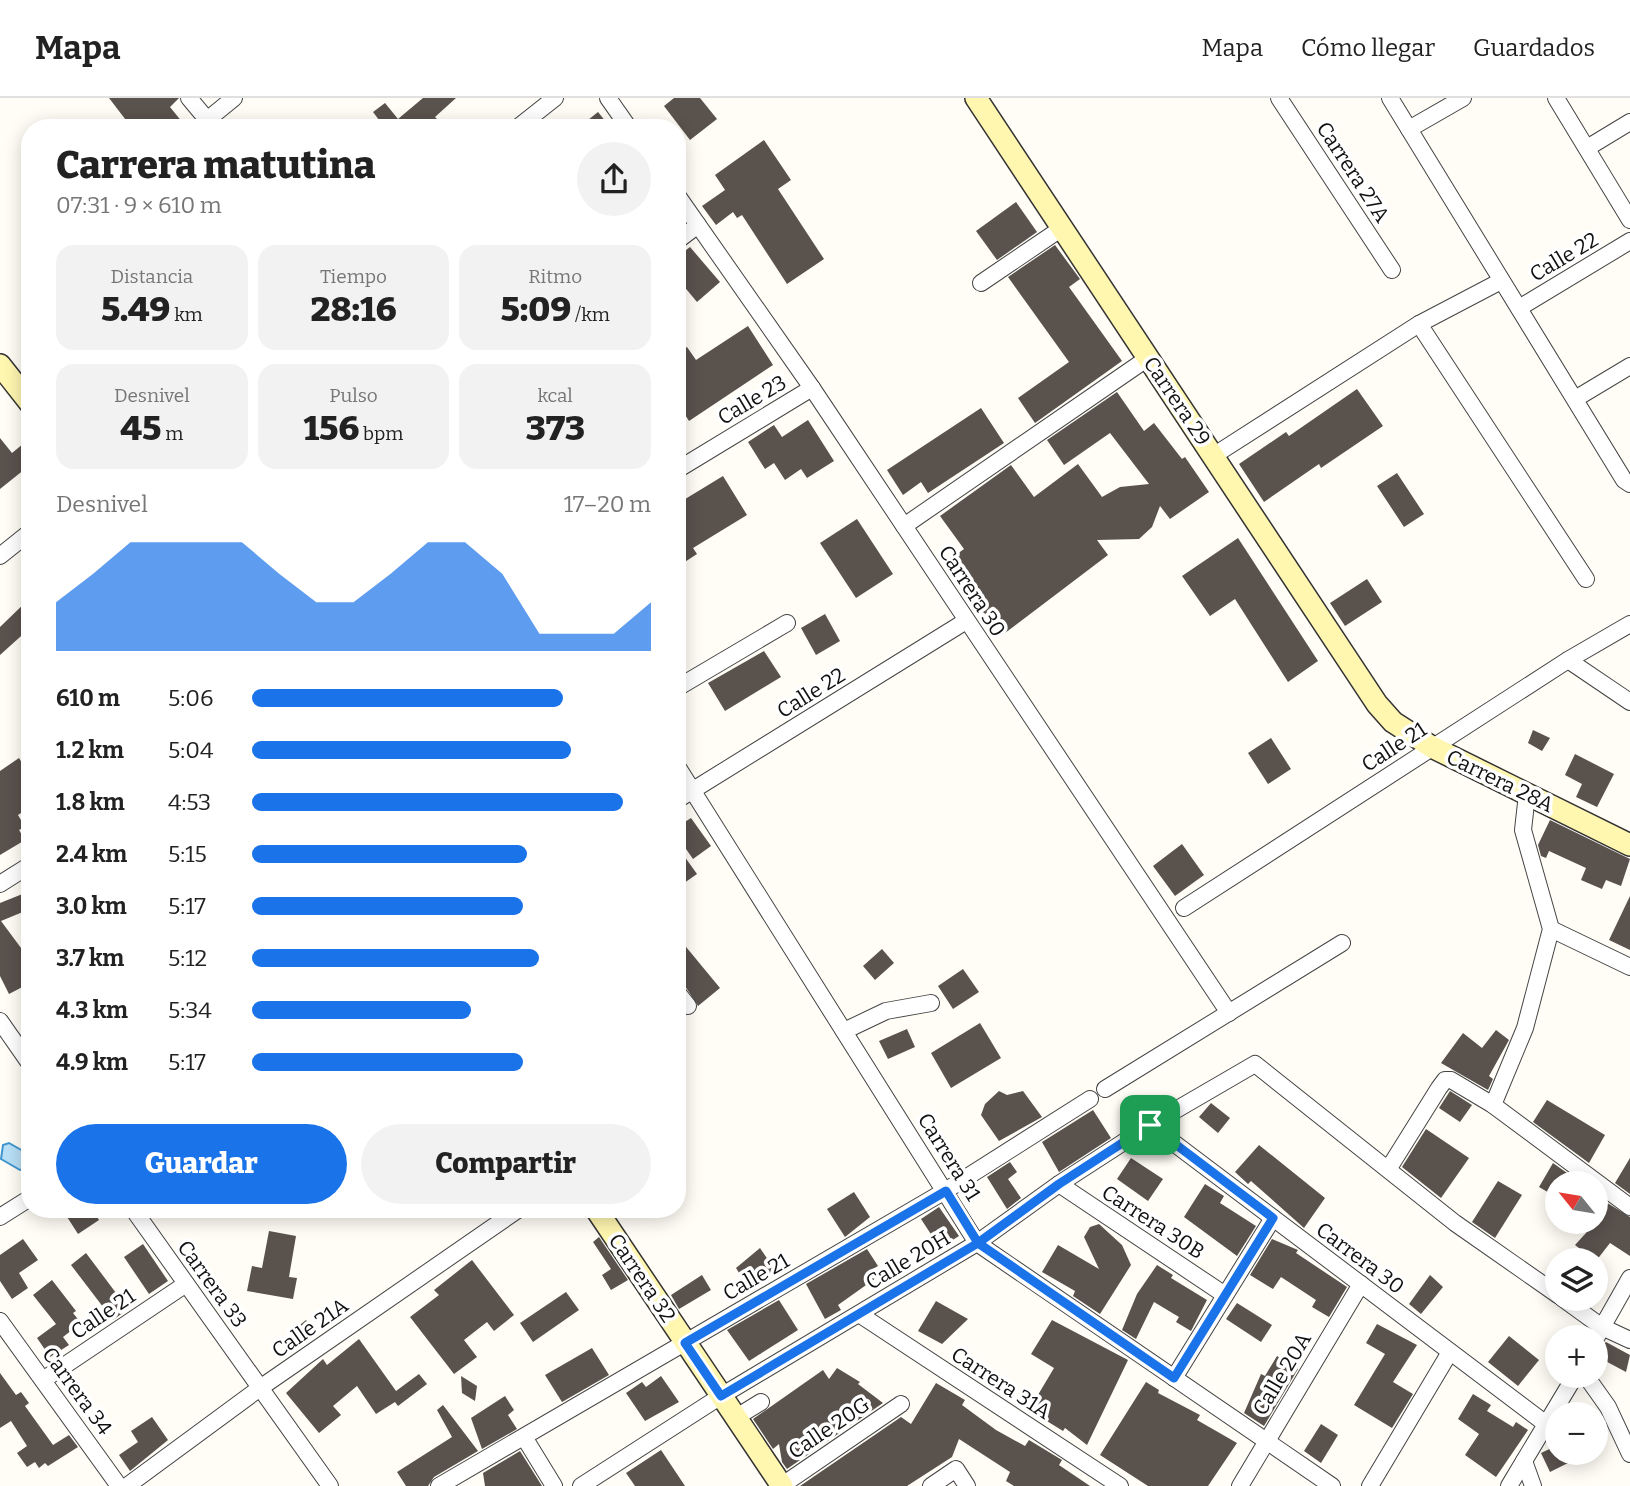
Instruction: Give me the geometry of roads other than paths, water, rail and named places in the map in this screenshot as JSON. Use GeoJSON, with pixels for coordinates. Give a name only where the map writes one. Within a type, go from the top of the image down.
{"type":"FeatureCollection","features":[{"type":"Feature","properties":{"kind":"street"},"geometry":{"type":"LineString","coordinates":[[189,98],[207,119]]}},
{"type":"Feature","properties":{"kind":"street"},"geometry":{"type":"LineString","coordinates":[[215,119],[234,98]]}},
{"type":"Feature","properties":{"kind":"street"},"geometry":{"type":"LineString","coordinates":[[528,119],[555,98]]}},
{"type":"Feature","properties":{"kind":"street"},"geometry":{"type":"LineString","coordinates":[[608,98],[623,119]]}},
{"type":"Feature","properties":{"kind":"street","name":"Carrera 29"},"geometry":{"type":"LineString","coordinates":[[976,98],[1377,705]]}},
{"type":"Feature","properties":{"kind":"street","name":"Carrera 27A"},"geometry":{"type":"LineString","coordinates":[[1279,98],[1392,270]]}},
{"type":"Feature","properties":{"kind":"street"},"geometry":{"type":"LineString","coordinates":[[1390,98],[1501,281],[1630,484]]}},
{"type":"Feature","properties":{"kind":"street"},"geometry":{"type":"LineString","coordinates":[[1409,129],[1463,98]]}},
{"type":"Feature","properties":{"kind":"street"},"geometry":{"type":"LineString","coordinates":[[1556,98],[1630,220]]}},
{"type":"Feature","properties":{"kind":"street"},"geometry":{"type":"LineString","coordinates":[[1587,148],[1630,122]]}},
{"type":"Feature","properties":{"kind":"street","name":"Carrera 30"},"geometry":{"type":"LineString","coordinates":[[686,208],[812,388],[1168,919],[1228,1013]]}},
{"type":"Feature","properties":{"kind":"street"},"geometry":{"type":"LineString","coordinates":[[686,234],[698,225]]}},
{"type":"Feature","properties":{"kind":"street"},"geometry":{"type":"LineString","coordinates":[[981,283],[1062,228]]}},
{"type":"Feature","properties":{"kind":"street","name":"Calle 22"},"geometry":{"type":"LineString","coordinates":[[1519,308],[1630,241]]}},
{"type":"Feature","properties":{"kind":"street"},"geometry":{"type":"LineString","coordinates":[[1213,456],[1419,324],[1501,281]]}},
{"type":"Feature","properties":{"kind":"street"},"geometry":{"type":"LineString","coordinates":[[1419,324],[1586,579]]}},
{"type":"Feature","properties":{"kind":"street"},"geometry":{"type":"LineString","coordinates":[[904,526],[1148,358]]}},
{"type":"Feature","properties":{"kind":"street"},"geometry":{"type":"LineString","coordinates":[[0,365],[21,392]]}},
{"type":"Feature","properties":{"kind":"street"},"geometry":{"type":"LineString","coordinates":[[1575,399],[1630,366]]}},
{"type":"Feature","properties":{"kind":"street","name":"Calle 23"},"geometry":{"type":"LineString","coordinates":[[686,465],[812,388]]}},
{"type":"Feature","properties":{"kind":"street"},"geometry":{"type":"LineString","coordinates":[[0,556],[21,539]]}},
{"type":"Feature","properties":{"kind":"street","name":"Calle 22"},"geometry":{"type":"LineString","coordinates":[[686,795],[966,621]]}},
{"type":"Feature","properties":{"kind":"street"},"geometry":{"type":"LineString","coordinates":[[686,683],[787,623]]}},
{"type":"Feature","properties":{"kind":"street","name":"Calle 21"},"geometry":{"type":"LineString","coordinates":[[1184,908],[1568,660],[1630,624]]}},
{"type":"Feature","properties":{"kind":"street"},"geometry":{"type":"LineString","coordinates":[[1568,660],[1630,702]]}},
{"type":"Feature","properties":{"kind":"street","name":"Carrera 28A"},"geometry":{"type":"LineString","coordinates":[[1377,705],[1392,722],[1432,747],[1630,845]]}},
{"type":"Feature","properties":{"kind":"street","name":"Carrera 31"},"geometry":{"type":"LineString","coordinates":[[686,780],[978,1243],[1332,1486]]}},
{"type":"Feature","properties":{"kind":"street"},"geometry":{"type":"LineString","coordinates":[[1493,1105],[1525,1028],[1551,929],[1523,830],[1527,794]]}},
{"type":"Feature","properties":{"kind":"street"},"geometry":{"type":"LineString","coordinates":[[0,884],[21,871]]}},
{"type":"Feature","properties":{"kind":"street"},"geometry":{"type":"LineString","coordinates":[[1551,929],[1630,967]]}},
{"type":"Feature","properties":{"kind":"street","name":"Calle 21"},"geometry":{"type":"LineString","coordinates":[[439,1486],[946,1191],[1342,943]]}},
{"type":"Feature","properties":{"kind":"street"},"geometry":{"type":"LineString","coordinates":[[844,1031],[886,1011],[931,1003]]}},
{"type":"Feature","properties":{"kind":"street"},"geometry":{"type":"LineString","coordinates":[[0,1021],[21,1051]]}},
{"type":"Feature","properties":{"kind":"street","name":"Calle 20H"},"geometry":{"type":"LineString","coordinates":[[581,1486],[721,1396],[978,1243],[1059,1184],[1150,1125],[1255,1064],[1389,1168]]}},
{"type":"Feature","properties":{"kind":"street"},"geometry":{"type":"LineString","coordinates":[[1545,1286],[1455,1223],[1389,1168],[1445,1080],[1451,1080],[1493,1105],[1630,1207]]}},
{"type":"Feature","properties":{"kind":"street","name":"Carrera 30"},"geometry":{"type":"LineString","coordinates":[[1150,1125],[1545,1423]]}},
{"type":"Feature","properties":{"kind":"street","name":"Carrera 30B"},"geometry":{"type":"LineString","coordinates":[[1059,1184],[1225,1295]]}},
{"type":"Feature","properties":{"kind":"street"},"geometry":{"type":"LineString","coordinates":[[0,1217],[21,1204]]}},
{"type":"Feature","properties":{"kind":"street","name":"Carrera 33"},"geometry":{"type":"LineString","coordinates":[[139,1218],[330,1486]]}},
{"type":"Feature","properties":{"kind":"street","name":"Calle 21A"},"geometry":{"type":"LineString","coordinates":[[127,1486],[260,1388],[506,1218]]}},
{"type":"Feature","properties":{"kind":"street","name":"Carrera 32"},"geometry":{"type":"LineString","coordinates":[[602,1218],[781,1486]]}},
{"type":"Feature","properties":{"kind":"street"},"geometry":{"type":"LineString","coordinates":[[1174,1378],[1273,1218]]}},
{"type":"Feature","properties":{"kind":"street"},"geometry":{"type":"LineString","coordinates":[[1603,1325],[1630,1278]]}},
{"type":"Feature","properties":{"kind":"street","name":"Calle 21"},"geometry":{"type":"LineString","coordinates":[[43,1380],[186,1284]]}},
{"type":"Feature","properties":{"kind":"street","name":"Calle 20A"},"geometry":{"type":"LineString","coordinates":[[1240,1486],[1361,1284]]}},
{"type":"Feature","properties":{"kind":"street"},"geometry":{"type":"LineString","coordinates":[[1576,1311],[1591,1325]]}},
{"type":"Feature","properties":{"kind":"street","name":"Carrera 31A"},"geometry":{"type":"LineString","coordinates":[[859,1314],[1119,1486]]}},
{"type":"Feature","properties":{"kind":"street","name":"Carrera 34"},"geometry":{"type":"LineString","coordinates":[[0,1321],[119,1486]]}},
{"type":"Feature","properties":{"kind":"street"},"geometry":{"type":"LineString","coordinates":[[1608,1334],[1630,1340]]}},
{"type":"Feature","properties":{"kind":"street"},"geometry":{"type":"LineString","coordinates":[[1370,1486],[1450,1352]]}},
{"type":"Feature","properties":{"kind":"street"},"geometry":{"type":"LineString","coordinates":[[1595,1388],[1608,1407],[1630,1454]]}},
{"type":"Feature","properties":{"kind":"street"},"geometry":{"type":"LineString","coordinates":[[736,1418],[761,1402]]}},
{"type":"Feature","properties":{"kind":"street","name":"Calle 20G"},"geometry":{"type":"LineString","coordinates":[[781,1486],[901,1405]]}},
{"type":"Feature","properties":{"kind":"street"},"geometry":{"type":"LineString","coordinates":[[1509,1486],[1545,1426]]}},
{"type":"Feature","properties":{"kind":"street"},"geometry":{"type":"LineString","coordinates":[[524,1437],[554,1486]]}},
{"type":"Feature","properties":{"kind":"street"},"geometry":{"type":"LineString","coordinates":[[1524,1461],[1533,1486]]}},
{"type":"Feature","properties":{"kind":"street"},"geometry":{"type":"LineString","coordinates":[[931,1486],[956,1469],[967,1486]]}},
{"type":"Feature","properties":{"kind":"water"},"geometry":{"type":"Polygon","coordinates":[[[9,1143],[21,1150],[21,1170],[1,1159],[3,1145],[9,1143]]]}}]}
